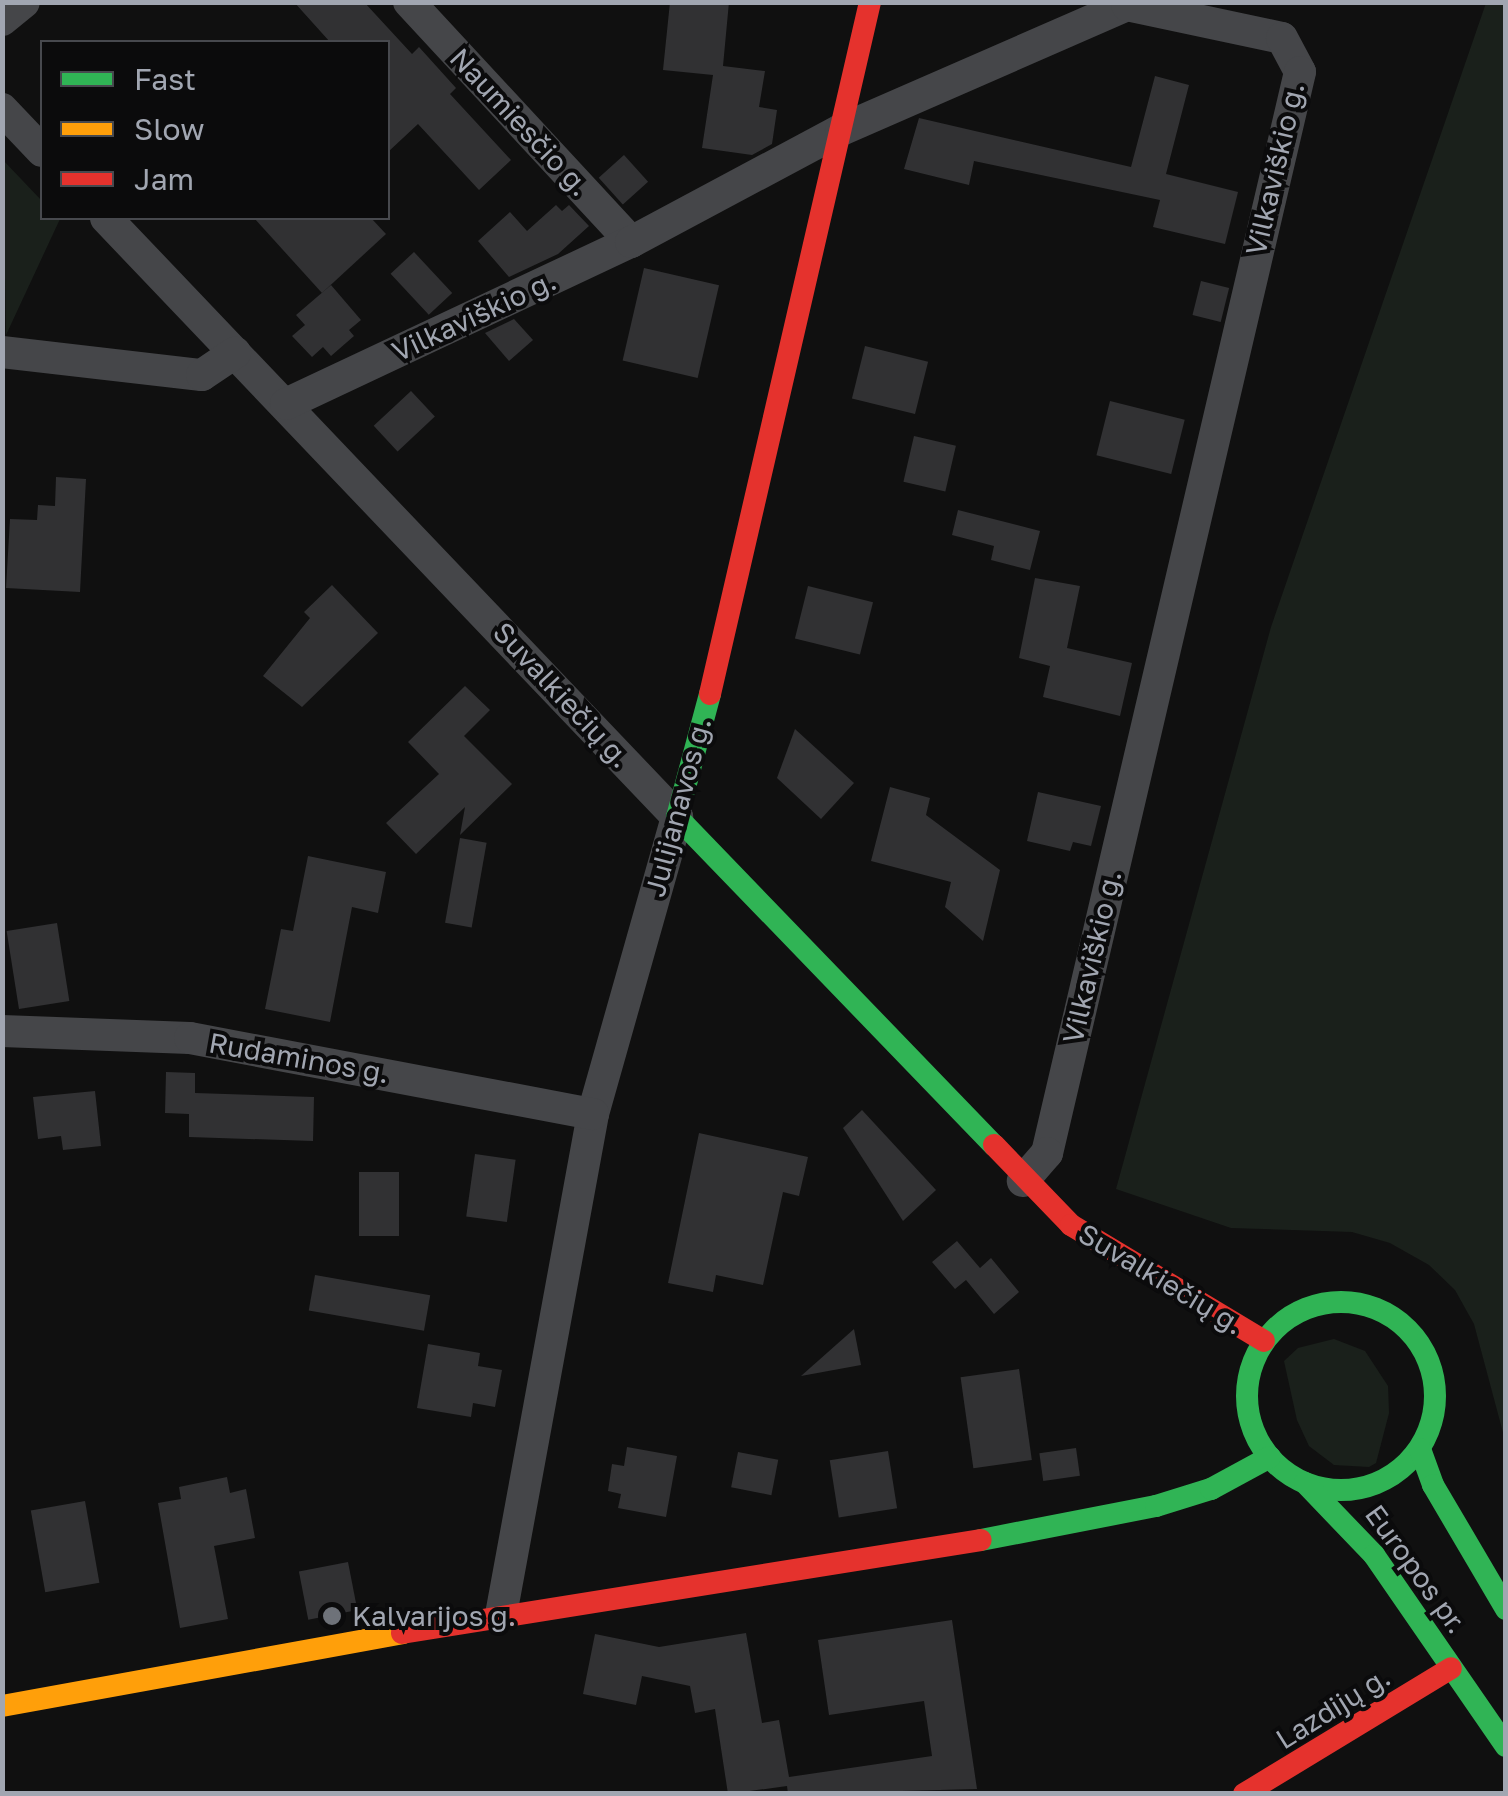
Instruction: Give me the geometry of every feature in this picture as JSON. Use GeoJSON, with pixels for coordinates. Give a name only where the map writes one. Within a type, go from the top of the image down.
{"type":"FeatureCollection","features":[{"type":"Feature","properties":{"kind":"main road","name":"Julijanavos g."},"geometry":{"type":"LineString","coordinates":[[676,816],[747,553],[870,2]]}},
{"type":"Feature","properties":{"kind":"main road","name":"Suvalkiečių g."},"geometry":{"type":"LineString","coordinates":[[676,816],[1023,1181],[1071,1225],[1137,1269],[1264,1342]]}},
{"type":"Feature","properties":{"kind":"main road"},"geometry":{"type":"LineString","coordinates":[[1264,1342],[1294,1314],[1328,1302],[1364,1304],[1397,1319],[1422,1346],[1434,1380],[1434,1416],[1420,1449]]}},
{"type":"Feature","properties":{"kind":"main road","name":"Europos pr."},"geometry":{"type":"LineString","coordinates":[[1264,1342],[1250,1369],[1247,1400],[1254,1431],[1270,1457],[1304,1483],[1374,1555],[1506,1746]]}},
{"type":"Feature","properties":{"kind":"main road","name":"Europos pr."},"geometry":{"type":"LineString","coordinates":[[1304,1483],[1336,1490],[1368,1486],[1398,1472],[1420,1449],[1433,1486],[1506,1609]]}},
{"type":"Feature","properties":{"kind":"main road"},"geometry":{"type":"LineString","coordinates":[[2,1706],[502,1615],[1120,1513],[1211,1489],[1270,1457]]}},
{"type":"Feature","properties":{"kind":"main road","name":"Lazdijų g."},"geometry":{"type":"LineString","coordinates":[[1244,1794],[1450,1668]]}},
{"type":"Feature","properties":{"kind":"street"},"geometry":{"type":"LineString","coordinates":[[2,20],[24,2]]}},
{"type":"Feature","properties":{"kind":"street","name":"Naumiesčio g."},"geometry":{"type":"LineString","coordinates":[[409,2],[631,242]]}},
{"type":"Feature","properties":{"kind":"street","name":"Vilkaviškio g."},"geometry":{"type":"LineString","coordinates":[[286,404],[631,242],[841,130],[1126,4],[1282,38],[1300,72],[1047,1153],[1023,1181]]}},
{"type":"Feature","properties":{"kind":"street"},"geometry":{"type":"LineString","coordinates":[[2,109],[40,149]]}},
{"type":"Feature","properties":{"kind":"street","name":"Suvalkiečių g."},"geometry":{"type":"LineString","coordinates":[[108,220],[676,816]]}},
{"type":"Feature","properties":{"kind":"street"},"geometry":{"type":"LineString","coordinates":[[2,352],[202,375],[235,353]]}},
{"type":"Feature","properties":{"kind":"street","name":"Julijanavos g."},"geometry":{"type":"LineString","coordinates":[[502,1615],[593,1114],[676,816]]}},
{"type":"Feature","properties":{"kind":"street","name":"Rudaminos g."},"geometry":{"type":"LineString","coordinates":[[2,1031],[190,1038],[593,1114]]}},
{"type":"Feature","properties":{"kind":"shaded area"},"geometry":{"type":"Polygon","coordinates":[[[1486,3],[1506,3],[1505,1440],[1474,1324],[1455,1290],[1429,1265],[1390,1243],[1352,1232],[1231,1228],[1116,1189],[1271,627],[1486,3]]]}},
{"type":"Feature","properties":{"kind":"shaded area"},"geometry":{"type":"Polygon","coordinates":[[[3,160],[40,199],[40,220],[60,220],[6,335],[3,160]]]}},
{"type":"Feature","properties":{"kind":"shaded area"},"geometry":{"type":"Polygon","coordinates":[[[1334,1339],[1365,1351],[1388,1386],[1389,1413],[1376,1463],[1369,1467],[1334,1465],[1309,1446],[1297,1420],[1284,1361],[1298,1348],[1334,1339]]]}},
{"type":"Feature","properties":{"kind":"building"},"geometry":{"type":"Polygon","coordinates":[[[294,2],[364,2],[412,54],[419,47],[456,88],[450,94],[511,160],[479,190],[418,124],[390,150],[390,40],[328,40],[294,2]]]}},
{"type":"Feature","properties":{"kind":"building"},"geometry":{"type":"Polygon","coordinates":[[[670,2],[729,2],[723,66],[765,71],[759,107],[777,110],[772,144],[752,155],[702,148],[713,75],[663,70],[670,2]]]}},
{"type":"Feature","properties":{"kind":"building"},"geometry":{"type":"Polygon","coordinates":[[[1155,76],[1189,85],[1166,174],[1238,192],[1225,244],[1153,227],[1160,200],[974,161],[969,185],[904,169],[919,118],[1131,167],[1155,76]]]}},
{"type":"Feature","properties":{"kind":"building"},"geometry":{"type":"Polygon","coordinates":[[[624,155],[648,182],[623,205],[599,178],[624,155]]]}},
{"type":"Feature","properties":{"kind":"building"},"geometry":{"type":"Polygon","coordinates":[[[556,205],[562,211],[569,205],[589,226],[558,254],[509,277],[478,241],[510,212],[527,231],[556,205]]]}},
{"type":"Feature","properties":{"kind":"building"},"geometry":{"type":"Polygon","coordinates":[[[256,220],[373,220],[386,234],[322,293],[256,220]]]}},
{"type":"Feature","properties":{"kind":"building"},"geometry":{"type":"Polygon","coordinates":[[[414,252],[452,293],[429,315],[391,274],[414,252]]]}},
{"type":"Feature","properties":{"kind":"building"},"geometry":{"type":"Polygon","coordinates":[[[644,268],[719,285],[698,378],[623,361],[644,268]]]}},
{"type":"Feature","properties":{"kind":"building"},"geometry":{"type":"Polygon","coordinates":[[[1201,281],[1229,288],[1221,322],[1193,315],[1201,281]]]}},
{"type":"Feature","properties":{"kind":"building"},"geometry":{"type":"Polygon","coordinates":[[[331,285],[361,320],[349,330],[354,336],[331,356],[323,347],[312,357],[292,336],[305,325],[296,315],[331,285]]]}},
{"type":"Feature","properties":{"kind":"building"},"geometry":{"type":"Polygon","coordinates":[[[514,319],[533,340],[509,361],[485,333],[514,319]]]}},
{"type":"Feature","properties":{"kind":"building"},"geometry":{"type":"Polygon","coordinates":[[[865,346],[928,362],[915,414],[852,398],[865,346]]]}},
{"type":"Feature","properties":{"kind":"building"},"geometry":{"type":"Polygon","coordinates":[[[411,391],[435,417],[398,451],[374,426],[411,391]]]}},
{"type":"Feature","properties":{"kind":"building"},"geometry":{"type":"Polygon","coordinates":[[[1110,401],[1185,420],[1171,474],[1096,455],[1110,401]]]}},
{"type":"Feature","properties":{"kind":"building"},"geometry":{"type":"Polygon","coordinates":[[[914,436],[956,446],[945,491],[903,482],[914,436]]]}},
{"type":"Feature","properties":{"kind":"building"},"geometry":{"type":"Polygon","coordinates":[[[56,477],[86,479],[80,592],[6,588],[10,519],[37,520],[38,505],[55,506],[56,477]]]}},
{"type":"Feature","properties":{"kind":"building"},"geometry":{"type":"Polygon","coordinates":[[[958,510],[1040,531],[1030,570],[991,560],[994,546],[952,535],[958,510]]]}},
{"type":"Feature","properties":{"kind":"building"},"geometry":{"type":"Polygon","coordinates":[[[1035,578],[1080,586],[1067,648],[1132,663],[1120,716],[1043,697],[1050,666],[1019,658],[1035,578]]]}},
{"type":"Feature","properties":{"kind":"building"},"geometry":{"type":"Polygon","coordinates":[[[332,585],[378,633],[302,707],[263,676],[310,618],[304,612],[332,585]]]}},
{"type":"Feature","properties":{"kind":"building"},"geometry":{"type":"Polygon","coordinates":[[[808,586],[873,602],[860,655],[795,638],[808,586]]]}},
{"type":"Feature","properties":{"kind":"building"},"geometry":{"type":"Polygon","coordinates":[[[465,686],[490,710],[464,736],[512,784],[460,835],[465,807],[416,854],[386,823],[439,774],[408,742],[465,686]]]}},
{"type":"Feature","properties":{"kind":"building"},"geometry":{"type":"Polygon","coordinates":[[[795,729],[854,783],[821,819],[777,778],[795,729]]]}},
{"type":"Feature","properties":{"kind":"building"},"geometry":{"type":"Polygon","coordinates":[[[890,787],[930,798],[926,815],[1000,870],[983,941],[945,907],[951,882],[871,861],[890,787]]]}},
{"type":"Feature","properties":{"kind":"building"},"geometry":{"type":"Polygon","coordinates":[[[1038,792],[1101,806],[1091,846],[1073,842],[1070,851],[1027,841],[1038,792]]]}},
{"type":"Feature","properties":{"kind":"building"},"geometry":{"type":"Polygon","coordinates":[[[460,838],[487,843],[472,927],[445,923],[460,838]]]}},
{"type":"Feature","properties":{"kind":"building"},"geometry":{"type":"Polygon","coordinates":[[[308,856],[386,872],[378,913],[352,907],[330,1022],[265,1009],[281,929],[293,931],[308,856]]]}},
{"type":"Feature","properties":{"kind":"building"},"geometry":{"type":"Polygon","coordinates":[[[57,923],[69,1001],[19,1009],[7,931],[57,923]]]}},
{"type":"Feature","properties":{"kind":"building"},"geometry":{"type":"Polygon","coordinates":[[[166,1072],[195,1073],[195,1093],[314,1097],[313,1141],[189,1137],[189,1114],[165,1113],[166,1072]]]}},
{"type":"Feature","properties":{"kind":"building"},"geometry":{"type":"Polygon","coordinates":[[[95,1091],[101,1146],[63,1150],[61,1136],[38,1139],[33,1097],[95,1091]]]}},
{"type":"Feature","properties":{"kind":"building"},"geometry":{"type":"Polygon","coordinates":[[[862,1110],[936,1190],[903,1221],[843,1128],[862,1110]]]}},
{"type":"Feature","properties":{"kind":"building"},"geometry":{"type":"Polygon","coordinates":[[[699,1133],[808,1157],[799,1196],[783,1192],[763,1285],[716,1275],[713,1292],[668,1283],[699,1133]]]}},
{"type":"Feature","properties":{"kind":"building"},"geometry":{"type":"Polygon","coordinates":[[[475,1154],[516,1160],[507,1222],[466,1216],[475,1154]]]}},
{"type":"Feature","properties":{"kind":"building"},"geometry":{"type":"Polygon","coordinates":[[[359,1172],[399,1172],[399,1236],[359,1236],[359,1172]]]}},
{"type":"Feature","properties":{"kind":"building"},"geometry":{"type":"Polygon","coordinates":[[[957,1241],[980,1268],[991,1258],[1019,1292],[994,1314],[966,1280],[955,1289],[932,1262],[957,1241]]]}},
{"type":"Feature","properties":{"kind":"building"},"geometry":{"type":"Polygon","coordinates":[[[315,1275],[430,1295],[424,1331],[309,1310],[315,1275]]]}},
{"type":"Feature","properties":{"kind":"building"},"geometry":{"type":"Polygon","coordinates":[[[854,1329],[861,1365],[801,1376],[854,1329]]]}},
{"type":"Feature","properties":{"kind":"building"},"geometry":{"type":"Polygon","coordinates":[[[428,1344],[480,1353],[478,1366],[502,1370],[495,1407],[473,1403],[471,1417],[417,1408],[428,1344]]]}},
{"type":"Feature","properties":{"kind":"building"},"geometry":{"type":"Polygon","coordinates":[[[1019,1369],[1032,1460],[973,1468],[961,1377],[1019,1369]]]}},
{"type":"Feature","properties":{"kind":"building"},"geometry":{"type":"Polygon","coordinates":[[[627,1447],[677,1456],[666,1517],[618,1508],[621,1494],[608,1491],[612,1464],[624,1466],[627,1447]]]}},
{"type":"Feature","properties":{"kind":"building"},"geometry":{"type":"Polygon","coordinates":[[[1076,1448],[1080,1476],[1043,1481],[1039,1453],[1076,1448]]]}},
{"type":"Feature","properties":{"kind":"building"},"geometry":{"type":"Polygon","coordinates":[[[888,1451],[897,1508],[839,1518],[830,1460],[888,1451]]]}},
{"type":"Feature","properties":{"kind":"building"},"geometry":{"type":"Polygon","coordinates":[[[738,1452],[778,1460],[771,1495],[731,1487],[738,1452]]]}},
{"type":"Feature","properties":{"kind":"building"},"geometry":{"type":"Polygon","coordinates":[[[227,1477],[230,1493],[246,1489],[255,1538],[214,1546],[228,1619],[180,1628],[158,1503],[181,1499],[179,1487],[227,1477]]]}},
{"type":"Feature","properties":{"kind":"building"},"geometry":{"type":"Polygon","coordinates":[[[85,1501],[99,1583],[45,1592],[31,1511],[85,1501]]]}},
{"type":"Feature","properties":{"kind":"building"},"geometry":{"type":"Polygon","coordinates":[[[348,1562],[357,1610],[308,1620],[299,1572],[348,1562]]]}},
{"type":"Feature","properties":{"kind":"building"},"geometry":{"type":"Polygon","coordinates":[[[952,1620],[977,1789],[788,1794],[787,1786],[728,1794],[715,1709],[695,1713],[690,1686],[642,1676],[636,1705],[583,1694],[595,1634],[659,1647],[746,1633],[762,1723],[779,1720],[789,1777],[932,1756],[924,1701],[829,1715],[818,1640],[952,1620]]]}},
{"type":"Feature","properties":{"kind":"traffic: fast"},"geometry":{"type":"LineString","coordinates":[[710,694],[677,817],[994,1145]]}},
{"type":"Feature","properties":{"kind":"traffic: fast"},"geometry":{"type":"LineString","coordinates":[[1341,1302],[1377,1309],[1407,1330],[1428,1360],[1435,1396],[1428,1432],[1407,1462],[1377,1483],[1341,1490],[1305,1483],[1275,1462],[1254,1432],[1247,1396],[1254,1360],[1275,1330],[1305,1309],[1341,1302]]}},
{"type":"Feature","properties":{"kind":"traffic: fast"},"geometry":{"type":"LineString","coordinates":[[1420,1449],[1433,1485],[1506,1609]]}},
{"type":"Feature","properties":{"kind":"traffic: fast"},"geometry":{"type":"LineString","coordinates":[[981,1540],[1156,1506],[1211,1489],[1270,1457]]}},
{"type":"Feature","properties":{"kind":"traffic: fast"},"geometry":{"type":"LineString","coordinates":[[1305,1483],[1374,1555],[1506,1746]]}},
{"type":"Feature","properties":{"kind":"traffic: slow"},"geometry":{"type":"LineString","coordinates":[[2,1706],[402,1633]]}},
{"type":"Feature","properties":{"kind":"traffic: jam"},"geometry":{"type":"LineString","coordinates":[[710,694],[870,2]]}},
{"type":"Feature","properties":{"kind":"traffic: jam"},"geometry":{"type":"LineString","coordinates":[[994,1145],[1071,1225],[1264,1341]]}},
{"type":"Feature","properties":{"kind":"traffic: jam"},"geometry":{"type":"LineString","coordinates":[[402,1633],[981,1540]]}},
{"type":"Feature","properties":{"kind":"traffic: jam"},"geometry":{"type":"LineString","coordinates":[[1244,1794],[1451,1668]]}},
{"type":"Feature","properties":{"kind":"place","name":"Kalvarijos g."},"geometry":{"type":"Point","coordinates":[332,1616]}}]}
